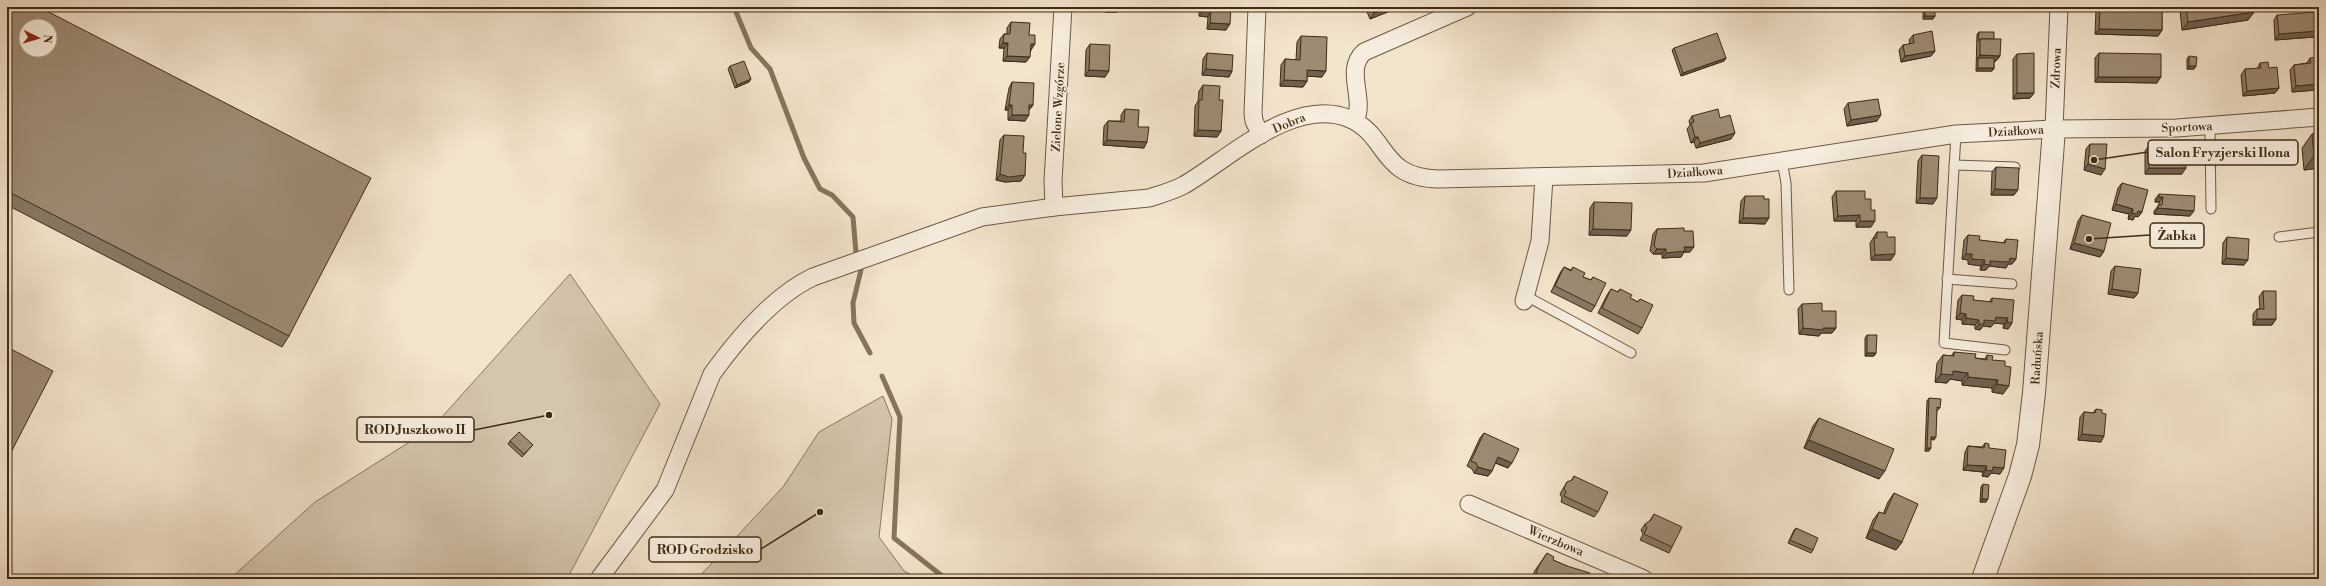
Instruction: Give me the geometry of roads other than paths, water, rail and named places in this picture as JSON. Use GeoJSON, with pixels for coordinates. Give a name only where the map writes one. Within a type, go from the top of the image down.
{"type":"FeatureCollection","features":[{"type":"Feature","properties":{"kind":"street","name":"Zielone Wzgórze"},"geometry":{"type":"LineString","coordinates":[[1054,207],[1063,7]]}},
{"type":"Feature","properties":{"kind":"street"},"geometry":{"type":"LineString","coordinates":[[1257,7],[1253,113],[1254,121],[1262,135]]}},
{"type":"Feature","properties":{"kind":"street"},"geometry":{"type":"LineString","coordinates":[[1355,121],[1360,106],[1355,70],[1359,56],[1364,52],[1467,7]]}},
{"type":"Feature","properties":{"kind":"street","name":"Zdrowa"},"geometry":{"type":"LineString","coordinates":[[2054,129],[2059,7]]}},
{"type":"Feature","properties":{"kind":"street","name":"Dobra"},"geometry":{"type":"LineString","coordinates":[[599,579],[665,490],[712,374],[724,358],[782,295],[813,277],[982,217],[1054,207],[1149,198],[1162,194],[1184,185],[1262,135],[1292,119],[1311,114],[1331,114],[1355,121]]}},
{"type":"Feature","properties":{"kind":"street","name":"Sportowa"},"geometry":{"type":"LineString","coordinates":[[2054,129],[2210,126],[2319,117]]}},
{"type":"Feature","properties":{"kind":"street","name":"Działkowa"},"geometry":{"type":"LineString","coordinates":[[1355,121],[1391,161],[1402,170],[1415,176],[1439,179],[1704,173],[1956,134],[2054,129]]}},
{"type":"Feature","properties":{"kind":"street","name":"Raduńska"},"geometry":{"type":"LineString","coordinates":[[1983,579],[2020,476],[2028,445],[2034,393],[2054,129]]}},
{"type":"Feature","properties":{"kind":"street"},"geometry":{"type":"LineString","coordinates":[[1525,299],[1540,240],[1544,177]]}},
{"type":"Feature","properties":{"kind":"street","name":"Wierzbowa"},"geometry":{"type":"LineString","coordinates":[[1469,504],[1644,579]]}},
{"type":"Feature","properties":{"kind":"lane"},"geometry":{"type":"LineString","coordinates":[[2210,126],[2211,209]]}},
{"type":"Feature","properties":{"kind":"lane"},"geometry":{"type":"LineString","coordinates":[[1956,134],[1944,343],[2005,350]]}},
{"type":"Feature","properties":{"kind":"lane"},"geometry":{"type":"LineString","coordinates":[[1782,161],[1786,183],[1789,290]]}},
{"type":"Feature","properties":{"kind":"lane"},"geometry":{"type":"LineString","coordinates":[[1954,165],[2015,167]]}},
{"type":"Feature","properties":{"kind":"lane"},"geometry":{"type":"LineString","coordinates":[[2279,237],[2319,232]]}},
{"type":"Feature","properties":{"kind":"lane"},"geometry":{"type":"LineString","coordinates":[[1947,280],[2012,284]]}},
{"type":"Feature","properties":{"kind":"lane"},"geometry":{"type":"LineString","coordinates":[[1525,299],[1631,354]]}},
{"type":"Feature","properties":{"kind":"waterway"},"geometry":{"type":"LineString","coordinates":[[734,7],[751,48],[770,69],[804,158],[820,189],[832,195],[853,217],[856,253]]}},
{"type":"Feature","properties":{"kind":"waterway"},"geometry":{"type":"LineString","coordinates":[[861,270],[853,303],[854,323],[870,353]]}},
{"type":"Feature","properties":{"kind":"waterway"},"geometry":{"type":"LineString","coordinates":[[882,376],[900,417],[894,538],[946,579]]}},
{"type":"Feature","properties":{"kind":"place","name":"Salon Fryzjerski Ilona"},"geometry":{"type":"Point","coordinates":[2094,160]}},
{"type":"Feature","properties":{"kind":"place","name":"Żabka"},"geometry":{"type":"Point","coordinates":[2089,239]}},
{"type":"Feature","properties":{"kind":"place","name":"ROD Juszkowo II"},"geometry":{"type":"Point","coordinates":[549,415]}},
{"type":"Feature","properties":{"kind":"place","name":"ROD Grodzisko"},"geometry":{"type":"Point","coordinates":[820,512]}}]}
